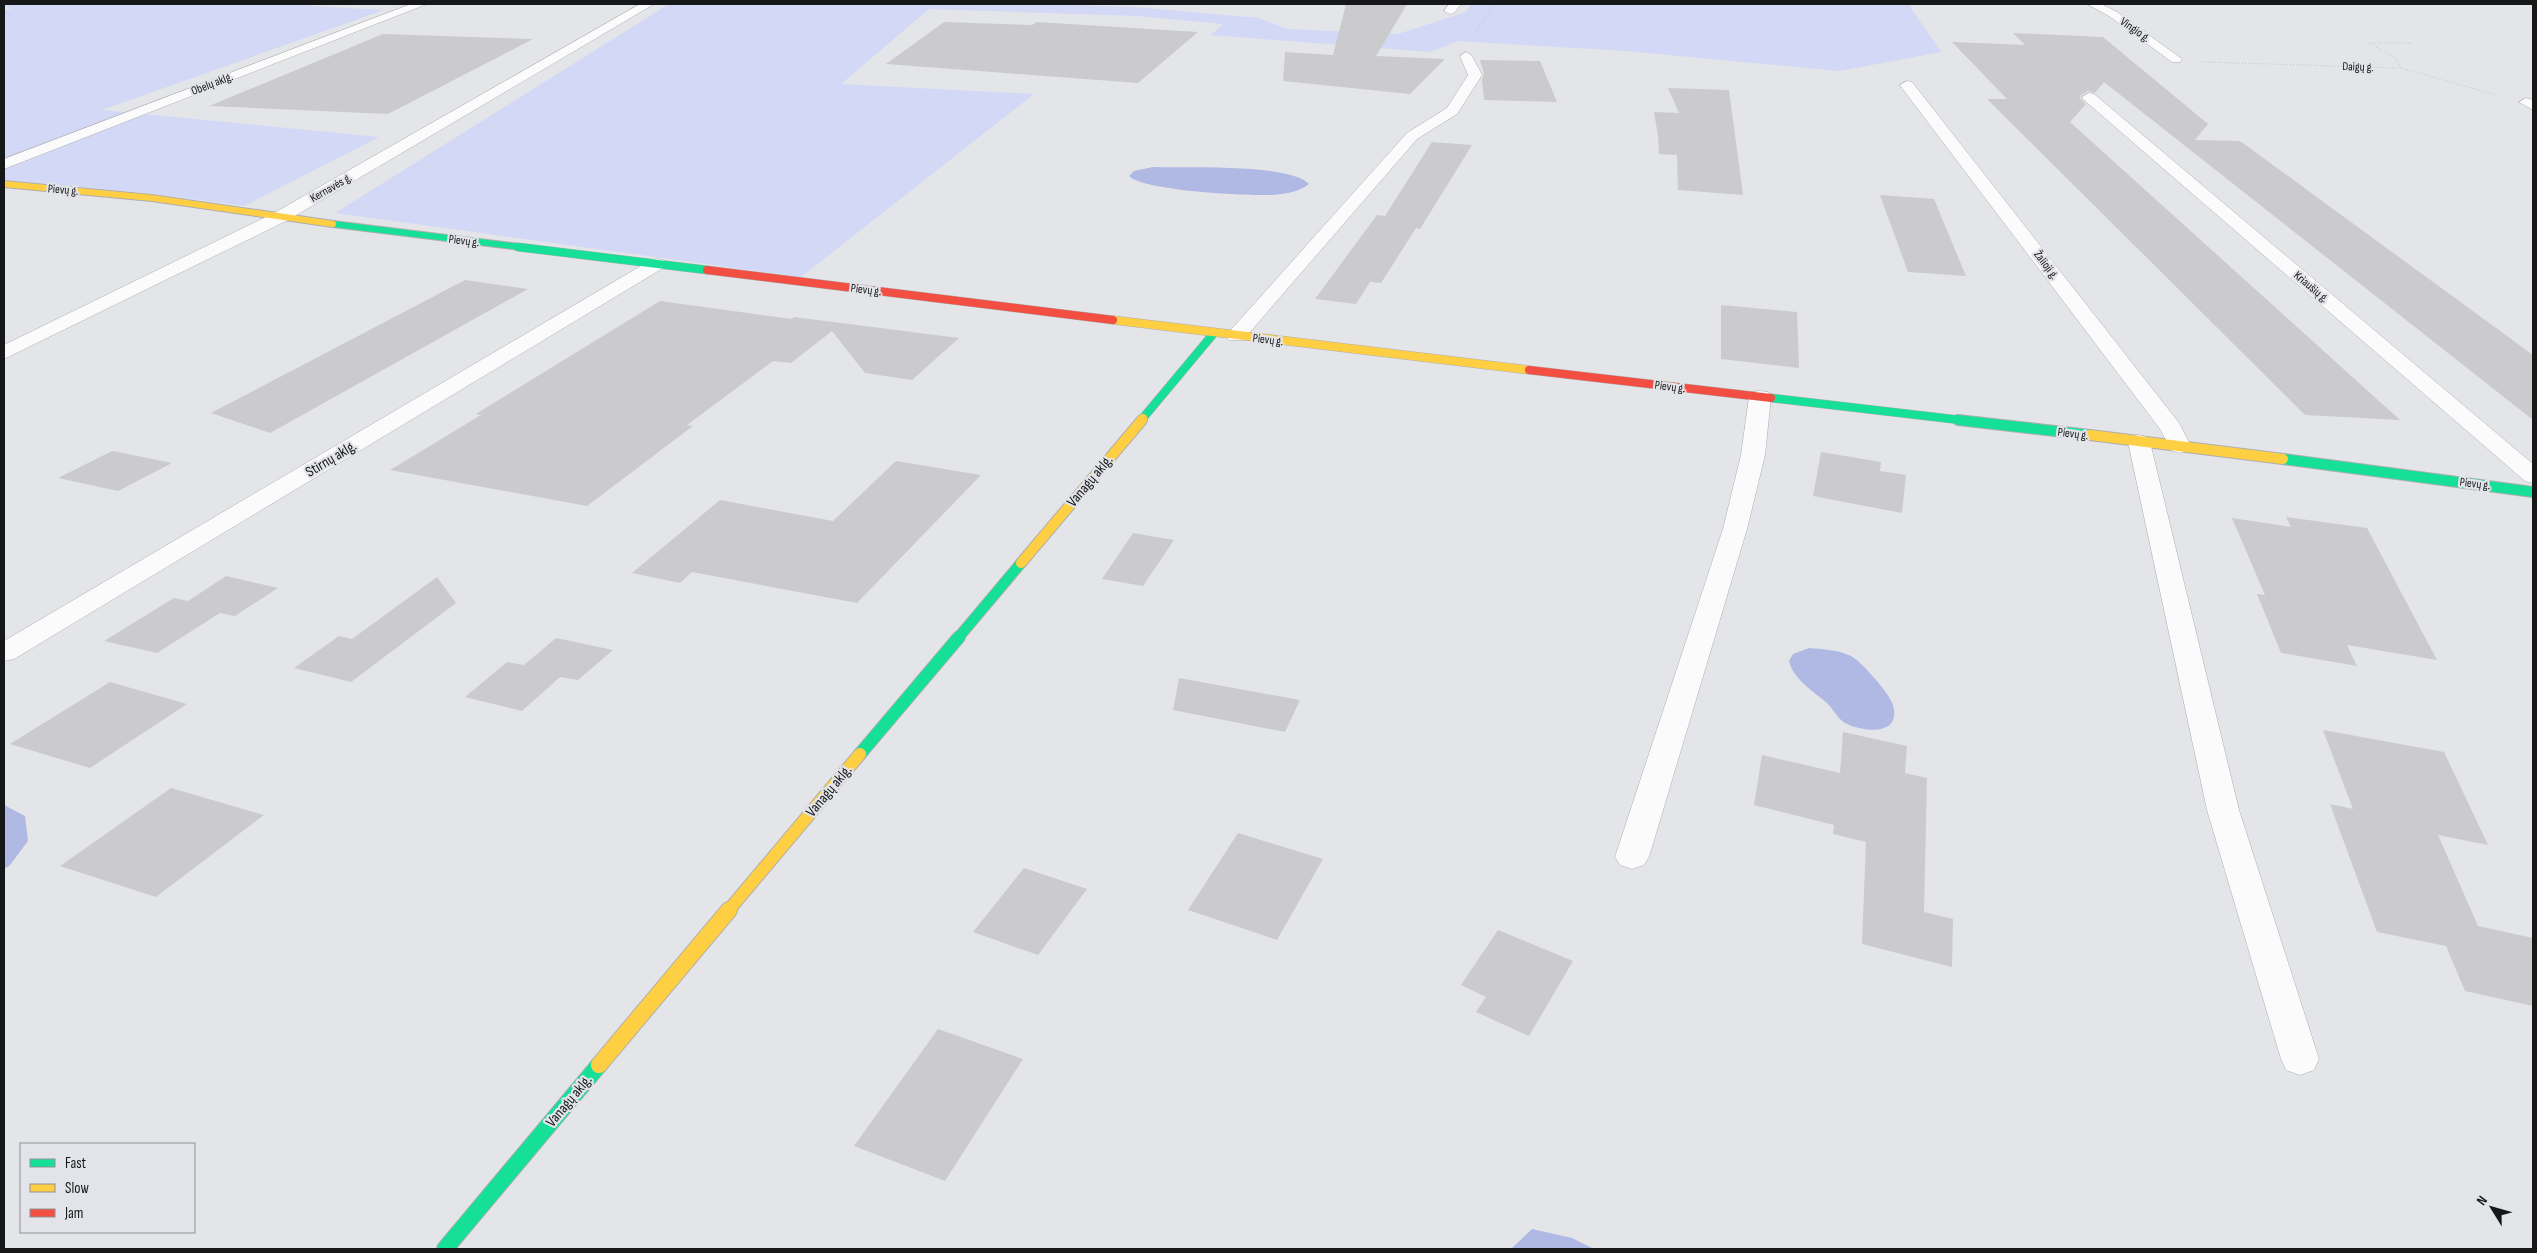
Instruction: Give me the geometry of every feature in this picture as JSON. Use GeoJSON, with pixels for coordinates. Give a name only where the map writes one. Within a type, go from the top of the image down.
{"type":"FeatureCollection","features":[{"type":"Feature","properties":{"kind":"street","name":"Obelų aklg."},"geometry":{"type":"LineString","coordinates":[[4,164],[421,4]]}},
{"type":"Feature","properties":{"kind":"street","name":"Kernavės g."},"geometry":{"type":"LineString","coordinates":[[4,353],[282,216],[648,4]]}},
{"type":"Feature","properties":{"kind":"street","name":"Vingio g."},"geometry":{"type":"LineString","coordinates":[[2093,4],[2113,14],[2176,59]]}},
{"type":"Feature","properties":{"kind":"street"},"geometry":{"type":"LineString","coordinates":[[1236,336],[1412,136],[1452,111],[1475,75],[1466,56]]}},
{"type":"Feature","properties":{"kind":"street","name":"Žalioji g."},"geometry":{"type":"LineString","coordinates":[[1907,85],[2171,428],[2180,446]]}},
{"type":"Feature","properties":{"kind":"street","name":"Kriaušių g."},"geometry":{"type":"LineString","coordinates":[[2089,97],[2533,476]]}},
{"type":"Feature","properties":{"kind":"street","name":"Pievų g."},"geometry":{"type":"LineString","coordinates":[[4,184],[152,198],[657,264],[1236,336],[2180,446],[2533,492]]}},
{"type":"Feature","properties":{"kind":"street","name":"Stirnų aklg."},"geometry":{"type":"LineString","coordinates":[[4,653],[657,264]]}},
{"type":"Feature","properties":{"kind":"street","name":"Vanagų aklg."},"geometry":{"type":"LineString","coordinates":[[445,1249],[1214,333]]}},
{"type":"Feature","properties":{"kind":"street"},"geometry":{"type":"LineString","coordinates":[[1632,857],[1736,529],[1753,455],[1760,397]]}},
{"type":"Feature","properties":{"kind":"street"},"geometry":{"type":"LineString","coordinates":[[2139,442],[2224,810],[2300,1059]]}},
{"type":"Feature","properties":{"kind":"path"},"geometry":{"type":"LineString","coordinates":[[1466,56],[1474,36],[1494,4]]}},
{"type":"Feature","properties":{"kind":"path"},"geometry":{"type":"LineString","coordinates":[[2401,68],[2396,58],[2369,43],[2413,43]]}},
{"type":"Feature","properties":{"kind":"path","name":"Daigų g."},"geometry":{"type":"LineString","coordinates":[[2176,59],[2401,68],[2484,93],[2529,104]]}},
{"type":"Feature","properties":{"kind":"shaded area"},"geometry":{"type":"Polygon","coordinates":[[[4,4],[315,4],[311,6],[384,10],[102,110],[379,137],[244,206],[148,193],[4,180],[4,10],[13,8],[4,7],[4,4]]]}},
{"type":"Feature","properties":{"kind":"shaded area"},"geometry":{"type":"Polygon","coordinates":[[[669,4],[1033,4],[1135,7],[1259,18],[1287,29],[1398,34],[1466,12],[1471,4],[2060,4],[1909,5],[1941,52],[1840,71],[1625,51],[1458,41],[1430,52],[1211,35],[1223,24],[1138,16],[929,9],[841,84],[1034,94],[801,277],[335,213],[669,4]]]}},
{"type":"Feature","properties":{"kind":"shaded area"},"geometry":{"type":"Polygon","coordinates":[[[1153,167],[1211,167],[1259,170],[1298,177],[1309,184],[1296,191],[1282,194],[1242,195],[1174,189],[1138,181],[1129,176],[1134,171],[1153,167]]]}},
{"type":"Feature","properties":{"kind":"shaded area"},"geometry":{"type":"Polygon","coordinates":[[[1809,648],[1841,652],[1856,659],[1891,700],[1894,715],[1892,723],[1886,727],[1870,730],[1852,726],[1842,721],[1827,703],[1799,679],[1791,667],[1789,661],[1793,654],[1809,648]]]}},
{"type":"Feature","properties":{"kind":"shaded area"},"geometry":{"type":"Polygon","coordinates":[[[4,805],[25,816],[28,841],[10,865],[4,869],[4,805]]]}},
{"type":"Feature","properties":{"kind":"shaded area"},"geometry":{"type":"Polygon","coordinates":[[[1532,1229],[1572,1238],[1594,1249],[1511,1249],[1532,1229]]]}},
{"type":"Feature","properties":{"kind":"building"},"geometry":{"type":"Polygon","coordinates":[[[1346,4],[1407,4],[1376,56],[1445,59],[1410,94],[1283,81],[1285,52],[1333,55],[1346,4]]]}},
{"type":"Feature","properties":{"kind":"building"},"geometry":{"type":"Polygon","coordinates":[[[944,22],[1032,25],[1037,22],[1198,32],[1138,83],[886,64],[944,22]]]}},
{"type":"Feature","properties":{"kind":"building"},"geometry":{"type":"Polygon","coordinates":[[[2013,33],[2103,37],[2208,124],[2195,140],[2240,141],[2533,355],[2533,420],[2104,82],[2095,93],[2088,91],[2081,95],[2080,98],[2086,104],[2070,122],[2400,420],[2305,415],[1987,99],[2007,99],[1952,42],[2025,45],[2013,33]]]}},
{"type":"Feature","properties":{"kind":"building"},"geometry":{"type":"Polygon","coordinates":[[[383,34],[533,39],[388,114],[209,106],[383,34]]]}},
{"type":"Feature","properties":{"kind":"building"},"geometry":{"type":"Polygon","coordinates":[[[1480,60],[1540,61],[1557,102],[1484,100],[1482,79],[1484,74],[1480,60]]]}},
{"type":"Feature","properties":{"kind":"building"},"geometry":{"type":"Polygon","coordinates":[[[1668,88],[1729,90],[1743,195],[1678,190],[1677,155],[1659,154],[1654,112],[1679,113],[1668,88]]]}},
{"type":"Feature","properties":{"kind":"building"},"geometry":{"type":"Polygon","coordinates":[[[1432,142],[1472,145],[1420,229],[1416,228],[1381,283],[1370,282],[1356,304],[1315,299],[1377,215],[1385,216],[1432,142]]]}},
{"type":"Feature","properties":{"kind":"building"},"geometry":{"type":"Polygon","coordinates":[[[1880,195],[1934,199],[1966,276],[1908,272],[1880,195]]]}},
{"type":"Feature","properties":{"kind":"building"},"geometry":{"type":"Polygon","coordinates":[[[465,280],[528,289],[270,433],[211,413],[465,280]]]}},
{"type":"Feature","properties":{"kind":"building"},"geometry":{"type":"Polygon","coordinates":[[[660,301],[792,319],[794,317],[959,338],[912,380],[865,373],[832,331],[791,363],[773,361],[687,425],[693,426],[587,506],[390,470],[481,415],[476,414],[660,301]]]}},
{"type":"Feature","properties":{"kind":"building"},"geometry":{"type":"Polygon","coordinates":[[[1721,305],[1797,312],[1799,368],[1721,359],[1721,305]]]}},
{"type":"Feature","properties":{"kind":"building"},"geometry":{"type":"Polygon","coordinates":[[[112,451],[172,463],[118,491],[58,478],[112,451]]]}},
{"type":"Feature","properties":{"kind":"building"},"geometry":{"type":"Polygon","coordinates":[[[1821,452],[1881,462],[1880,471],[1906,475],[1902,513],[1813,496],[1821,452]]]}},
{"type":"Feature","properties":{"kind":"building"},"geometry":{"type":"Polygon","coordinates":[[[896,461],[981,475],[857,603],[692,572],[680,583],[632,573],[720,500],[833,521],[896,461]]]}},
{"type":"Feature","properties":{"kind":"building"},"geometry":{"type":"Polygon","coordinates":[[[2286,517],[2367,528],[2437,660],[2347,645],[2357,666],[2281,653],[2257,594],[2265,595],[2232,518],[2291,527],[2286,517]]]}},
{"type":"Feature","properties":{"kind":"building"},"geometry":{"type":"Polygon","coordinates":[[[1133,533],[1174,540],[1143,586],[1102,579],[1133,533]]]}},
{"type":"Feature","properties":{"kind":"building"},"geometry":{"type":"Polygon","coordinates":[[[226,576],[278,588],[235,616],[220,613],[157,653],[104,641],[174,598],[188,601],[226,576]]]}},
{"type":"Feature","properties":{"kind":"building"},"geometry":{"type":"Polygon","coordinates":[[[437,577],[456,603],[351,682],[294,668],[339,636],[352,639],[437,577]]]}},
{"type":"Feature","properties":{"kind":"building"},"geometry":{"type":"Polygon","coordinates":[[[556,638],[613,650],[578,680],[560,677],[522,711],[465,697],[507,662],[524,665],[556,638]]]}},
{"type":"Feature","properties":{"kind":"building"},"geometry":{"type":"Polygon","coordinates":[[[1179,678],[1300,700],[1285,732],[1173,710],[1179,678]]]}},
{"type":"Feature","properties":{"kind":"building"},"geometry":{"type":"Polygon","coordinates":[[[110,682],[187,704],[90,768],[10,744],[110,682]]]}},
{"type":"Feature","properties":{"kind":"building"},"geometry":{"type":"Polygon","coordinates":[[[2323,730],[2444,752],[2488,845],[2438,835],[2478,926],[2533,938],[2533,1006],[2465,991],[2446,946],[2377,932],[2330,804],[2353,809],[2323,730]]]}},
{"type":"Feature","properties":{"kind":"building"},"geometry":{"type":"Polygon","coordinates":[[[1843,732],[1907,746],[1905,773],[1927,778],[1924,912],[1953,919],[1952,967],[1862,944],[1866,842],[1833,834],[1834,825],[1754,805],[1762,755],[1840,773],[1843,732]]]}},
{"type":"Feature","properties":{"kind":"building"},"geometry":{"type":"Polygon","coordinates":[[[171,788],[264,815],[156,897],[60,866],[171,788]]]}},
{"type":"Feature","properties":{"kind":"building"},"geometry":{"type":"Polygon","coordinates":[[[1238,833],[1323,859],[1277,940],[1188,910],[1238,833]]]}},
{"type":"Feature","properties":{"kind":"building"},"geometry":{"type":"Polygon","coordinates":[[[1024,868],[1087,889],[1038,955],[973,932],[1024,868]]]}},
{"type":"Feature","properties":{"kind":"building"},"geometry":{"type":"Polygon","coordinates":[[[1498,930],[1573,961],[1529,1036],[1476,1012],[1486,997],[1461,985],[1498,930]]]}},
{"type":"Feature","properties":{"kind":"building"},"geometry":{"type":"Polygon","coordinates":[[[938,1029],[1023,1059],[945,1181],[854,1146],[938,1029]]]}},
{"type":"Feature","properties":{"kind":"traffic: fast"},"geometry":{"type":"LineString","coordinates":[[333,224],[707,270]]}},
{"type":"Feature","properties":{"kind":"traffic: fast"},"geometry":{"type":"LineString","coordinates":[[1143,418],[1214,333]]}},
{"type":"Feature","properties":{"kind":"traffic: fast"},"geometry":{"type":"LineString","coordinates":[[1771,398],[2090,435]]}},
{"type":"Feature","properties":{"kind":"traffic: fast"},"geometry":{"type":"LineString","coordinates":[[2283,459],[2533,492]]}},
{"type":"Feature","properties":{"kind":"traffic: fast"},"geometry":{"type":"LineString","coordinates":[[860,754],[1021,563]]}},
{"type":"Feature","properties":{"kind":"traffic: fast"},"geometry":{"type":"LineString","coordinates":[[445,1249],[599,1065]]}},
{"type":"Feature","properties":{"kind":"traffic: slow"},"geometry":{"type":"LineString","coordinates":[[4,184],[152,198],[333,224]]}},
{"type":"Feature","properties":{"kind":"traffic: slow"},"geometry":{"type":"LineString","coordinates":[[1113,320],[1529,370]]}},
{"type":"Feature","properties":{"kind":"traffic: slow"},"geometry":{"type":"LineString","coordinates":[[1021,563],[1143,418]]}},
{"type":"Feature","properties":{"kind":"traffic: slow"},"geometry":{"type":"LineString","coordinates":[[2090,435],[2283,459]]}},
{"type":"Feature","properties":{"kind":"traffic: slow"},"geometry":{"type":"LineString","coordinates":[[599,1065],[860,754]]}},
{"type":"Feature","properties":{"kind":"traffic: jam"},"geometry":{"type":"LineString","coordinates":[[707,270],[1113,320]]}},
{"type":"Feature","properties":{"kind":"traffic: jam"},"geometry":{"type":"LineString","coordinates":[[1529,370],[1771,398]]}}]}
